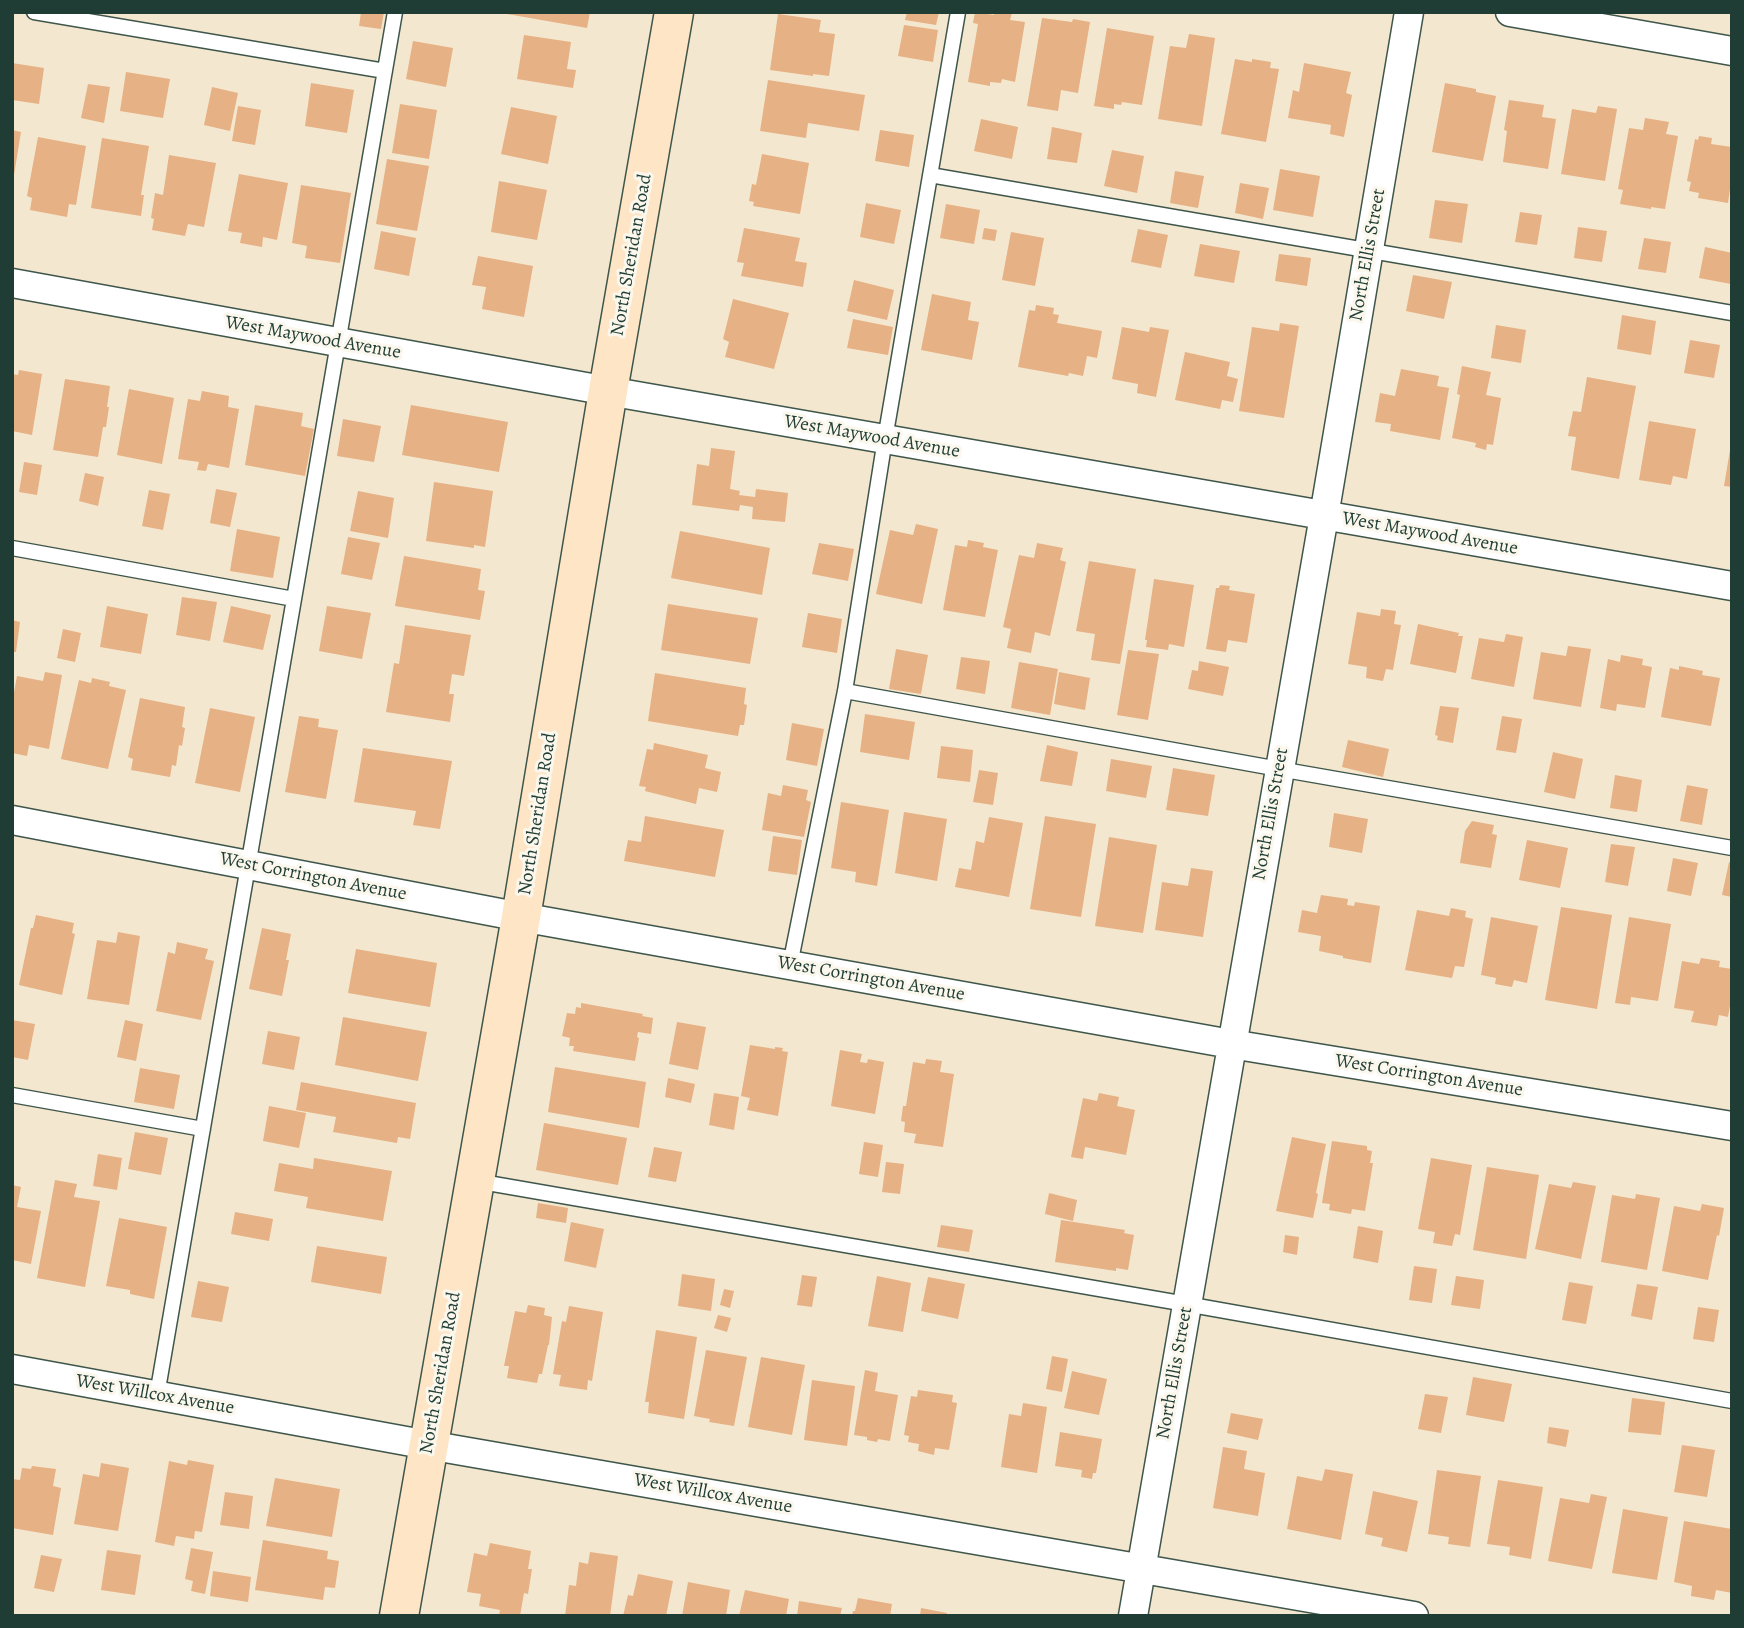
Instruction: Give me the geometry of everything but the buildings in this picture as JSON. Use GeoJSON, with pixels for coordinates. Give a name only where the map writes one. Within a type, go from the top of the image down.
{"type":"FeatureCollection","features":[{"type":"Feature","properties":{"kind":"main road","name":"North Sheridan Road"},"geometry":{"type":"LineString","coordinates":[[399,1616],[521,917],[674,12]]}},
{"type":"Feature","properties":{"kind":"street","name":"North Ellis Street"},"geometry":{"type":"LineString","coordinates":[[1133,1616],[1409,12]]}},
{"type":"Feature","properties":{"kind":"street"},"geometry":{"type":"LineString","coordinates":[[1510,12],[1732,51]]}},
{"type":"Feature","properties":{"kind":"street","name":"West Maywood Avenue"},"geometry":{"type":"LineString","coordinates":[[12,283],[608,391],[1732,586]]}},
{"type":"Feature","properties":{"kind":"street","name":"West Corrington Avenue"},"geometry":{"type":"LineString","coordinates":[[12,820],[521,917],[1231,1044],[1732,1126]]}},
{"type":"Feature","properties":{"kind":"street","name":"West Willcox Avenue"},"geometry":{"type":"LineString","coordinates":[[12,1369],[428,1445],[1414,1616]]}},
{"type":"Feature","properties":{"kind":"lane"},"geometry":{"type":"LineString","coordinates":[[34,12],[385,71]]}},
{"type":"Feature","properties":{"kind":"lane"},"geometry":{"type":"LineString","coordinates":[[157,1395],[395,12]]}},
{"type":"Feature","properties":{"kind":"lane"},"geometry":{"type":"LineString","coordinates":[[790,965],[845,691],[958,12]]}},
{"type":"Feature","properties":{"kind":"lane"},"geometry":{"type":"LineString","coordinates":[[930,175],[1732,313]]}},
{"type":"Feature","properties":{"kind":"lane"},"geometry":{"type":"LineString","coordinates":[[12,548],[294,599]]}},
{"type":"Feature","properties":{"kind":"lane"},"geometry":{"type":"LineString","coordinates":[[845,691],[1732,848]]}},
{"type":"Feature","properties":{"kind":"lane"},"geometry":{"type":"LineString","coordinates":[[12,1095],[203,1129]]}},
{"type":"Feature","properties":{"kind":"lane"},"geometry":{"type":"LineString","coordinates":[[475,1181],[1732,1401]]}}]}
